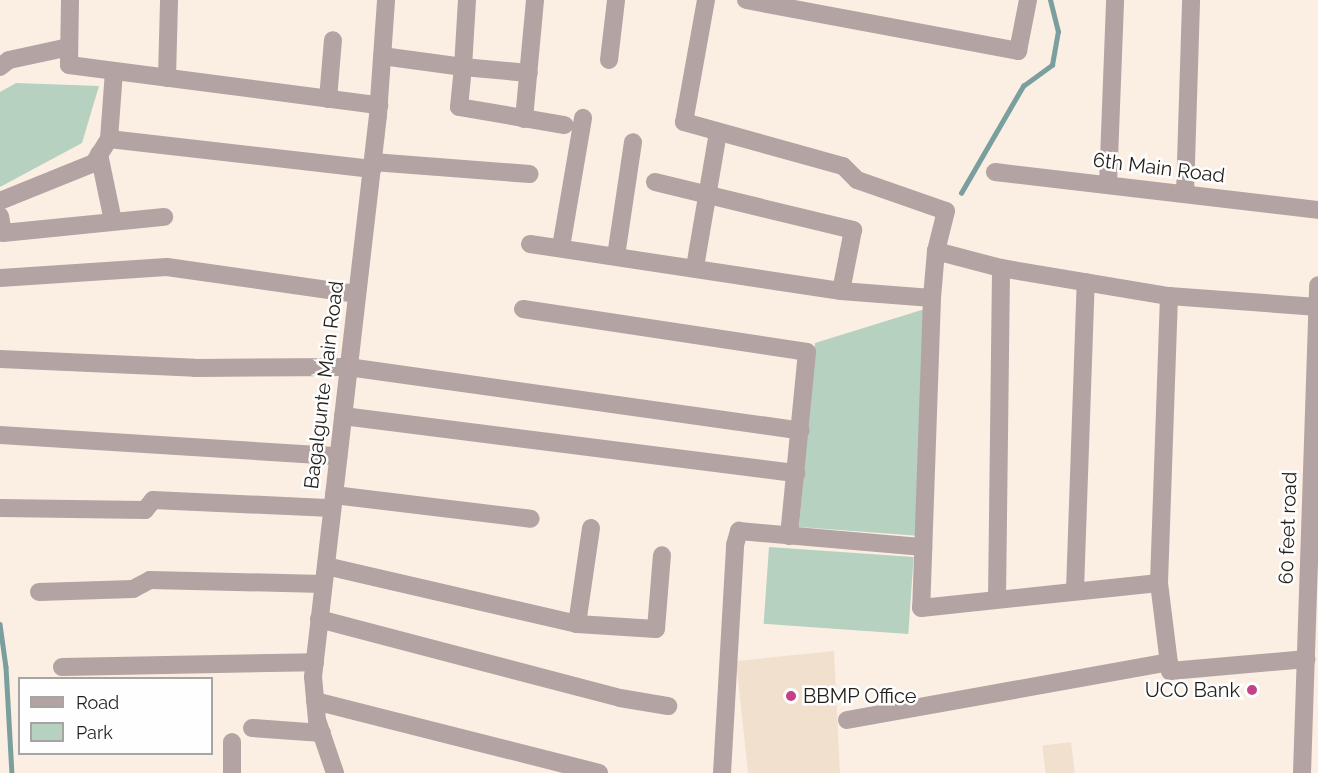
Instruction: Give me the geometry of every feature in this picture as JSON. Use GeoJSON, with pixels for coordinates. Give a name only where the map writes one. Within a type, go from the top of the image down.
{"type":"FeatureCollection","features":[{"type":"Feature","properties":{"kind":"street"},"geometry":{"type":"LineString","coordinates":[[70,0],[69,65],[379,105]]}},
{"type":"Feature","properties":{"kind":"street"},"geometry":{"type":"LineString","coordinates":[[167,78],[169,0]]}},
{"type":"Feature","properties":{"kind":"street","name":"Bagalgunte Main Road"},"geometry":{"type":"LineString","coordinates":[[335,773],[322,733],[315,701],[315,662],[379,105],[386,0]]}},
{"type":"Feature","properties":{"kind":"street"},"geometry":{"type":"LineString","coordinates":[[466,0],[459,107],[564,125]]}},
{"type":"Feature","properties":{"kind":"street"},"geometry":{"type":"LineString","coordinates":[[524,119],[535,0]]}},
{"type":"Feature","properties":{"kind":"street"},"geometry":{"type":"LineString","coordinates":[[609,60],[616,0]]}},
{"type":"Feature","properties":{"kind":"street"},"geometry":{"type":"LineString","coordinates":[[706,0],[684,122],[843,166],[857,180],[946,211],[936,251],[932,298],[921,608],[1075,590],[1159,583]]}},
{"type":"Feature","properties":{"kind":"street"},"geometry":{"type":"LineString","coordinates":[[746,0],[1018,51],[1028,0]]}},
{"type":"Feature","properties":{"kind":"street"},"geometry":{"type":"LineString","coordinates":[[1108,185],[1116,0]]}},
{"type":"Feature","properties":{"kind":"street"},"geometry":{"type":"LineString","coordinates":[[1185,194],[1191,0]]}},
{"type":"Feature","properties":{"kind":"street"},"geometry":{"type":"LineString","coordinates":[[328,99],[333,40]]}},
{"type":"Feature","properties":{"kind":"street"},"geometry":{"type":"LineString","coordinates":[[0,67],[9,60],[69,46]]}},
{"type":"Feature","properties":{"kind":"street"},"geometry":{"type":"LineString","coordinates":[[382,56],[529,73]]}},
{"type":"Feature","properties":{"kind":"street"},"geometry":{"type":"LineString","coordinates":[[0,201],[94,163],[109,139],[114,71]]}},
{"type":"Feature","properties":{"kind":"street"},"geometry":{"type":"LineString","coordinates":[[561,247],[583,118]]}},
{"type":"Feature","properties":{"kind":"street"},"geometry":{"type":"LineString","coordinates":[[695,267],[718,132]]}},
{"type":"Feature","properties":{"kind":"street"},"geometry":{"type":"LineString","coordinates":[[109,139],[372,165],[530,174]]}},
{"type":"Feature","properties":{"kind":"street"},"geometry":{"type":"LineString","coordinates":[[616,256],[633,142]]}},
{"type":"Feature","properties":{"kind":"street"},"geometry":{"type":"LineString","coordinates":[[99,154],[113,221]]}},
{"type":"Feature","properties":{"kind":"street","name":"6th Main Road"},"geometry":{"type":"LineString","coordinates":[[995,172],[1318,210]]}},
{"type":"Feature","properties":{"kind":"street"},"geometry":{"type":"LineString","coordinates":[[655,182],[853,230],[841,291]]}},
{"type":"Feature","properties":{"kind":"street"},"geometry":{"type":"LineString","coordinates":[[0,216],[3,233],[164,218]]}},
{"type":"Feature","properties":{"kind":"street"},"geometry":{"type":"LineString","coordinates":[[530,244],[695,267],[841,291],[932,298]]}},
{"type":"Feature","properties":{"kind":"street"},"geometry":{"type":"LineString","coordinates":[[936,251],[1001,268],[1169,296],[1318,307]]}},
{"type":"Feature","properties":{"kind":"street"},"geometry":{"type":"LineString","coordinates":[[0,278],[167,267],[357,294]]}},
{"type":"Feature","properties":{"kind":"street"},"geometry":{"type":"LineString","coordinates":[[997,599],[1001,268]]}},
{"type":"Feature","properties":{"kind":"street"},"geometry":{"type":"LineString","coordinates":[[1075,590],[1086,282]]}},
{"type":"Feature","properties":{"kind":"street","name":"60 feet road"},"geometry":{"type":"LineString","coordinates":[[1302,773],[1306,659],[1313,595],[1318,285]]}},
{"type":"Feature","properties":{"kind":"street"},"geometry":{"type":"LineString","coordinates":[[1169,296],[1159,583],[1170,670],[1306,659]]}},
{"type":"Feature","properties":{"kind":"street"},"geometry":{"type":"LineString","coordinates":[[523,309],[807,352],[789,536]]}},
{"type":"Feature","properties":{"kind":"street"},"geometry":{"type":"LineString","coordinates":[[0,359],[195,368],[348,367],[801,431]]}},
{"type":"Feature","properties":{"kind":"street"},"geometry":{"type":"LineString","coordinates":[[343,416],[796,473]]}},
{"type":"Feature","properties":{"kind":"street"},"geometry":{"type":"LineString","coordinates":[[0,435],[338,456]]}},
{"type":"Feature","properties":{"kind":"street"},"geometry":{"type":"LineString","coordinates":[[0,508],[145,510],[153,500],[333,502],[531,519]]}},
{"type":"Feature","properties":{"kind":"street"},"geometry":{"type":"LineString","coordinates":[[577,624],[591,528]]}},
{"type":"Feature","properties":{"kind":"street"},"geometry":{"type":"LineString","coordinates":[[722,773],[735,545],[739,531],[923,547]]}},
{"type":"Feature","properties":{"kind":"street"},"geometry":{"type":"LineString","coordinates":[[326,566],[577,624],[656,629],[662,555]]}},
{"type":"Feature","properties":{"kind":"street"},"geometry":{"type":"LineString","coordinates":[[39,592],[133,589],[150,580],[323,584]]}},
{"type":"Feature","properties":{"kind":"street"},"geometry":{"type":"LineString","coordinates":[[320,619],[621,698],[668,706]]}},
{"type":"Feature","properties":{"kind":"street"},"geometry":{"type":"LineString","coordinates":[[62,667],[315,662]]}},
{"type":"Feature","properties":{"kind":"street"},"geometry":{"type":"LineString","coordinates":[[847,720],[1168,662]]}},
{"type":"Feature","properties":{"kind":"street"},"geometry":{"type":"LineString","coordinates":[[315,701],[599,773]]}},
{"type":"Feature","properties":{"kind":"street"},"geometry":{"type":"LineString","coordinates":[[252,728],[322,733]]}},
{"type":"Feature","properties":{"kind":"street"},"geometry":{"type":"LineString","coordinates":[[231,742],[231,773]]}},
{"type":"Feature","properties":{"kind":"shaded area"},"geometry":{"type":"Polygon","coordinates":[[[834,651],[840,773],[748,773],[736,661],[834,651]]]}},
{"type":"Feature","properties":{"kind":"shaded area"},"geometry":{"type":"Polygon","coordinates":[[[1071,742],[1075,773],[1046,773],[1042,746],[1071,742]]]}},
{"type":"Feature","properties":{"kind":"green space"},"geometry":{"type":"Polygon","coordinates":[[[16,83],[99,86],[82,143],[0,187],[0,92],[16,83]]]}},
{"type":"Feature","properties":{"kind":"green space"},"geometry":{"type":"Polygon","coordinates":[[[928,308],[920,536],[799,527],[815,343],[928,308]]]}},
{"type":"Feature","properties":{"kind":"green space"},"geometry":{"type":"Polygon","coordinates":[[[769,547],[914,557],[908,634],[764,624],[769,547]]]}},
{"type":"Feature","properties":{"kind":"waterway"},"geometry":{"type":"LineString","coordinates":[[961,193],[1023,86],[1052,65],[1058,32],[1050,0]]}},
{"type":"Feature","properties":{"kind":"waterway"},"geometry":{"type":"LineString","coordinates":[[0,624],[6,667],[12,773]]}},
{"type":"Feature","properties":{"kind":"place","name":"UCO Bank"},"geometry":{"type":"Point","coordinates":[1252,690]}},
{"type":"Feature","properties":{"kind":"place","name":"BBMP Office"},"geometry":{"type":"Point","coordinates":[791,696]}}]}
